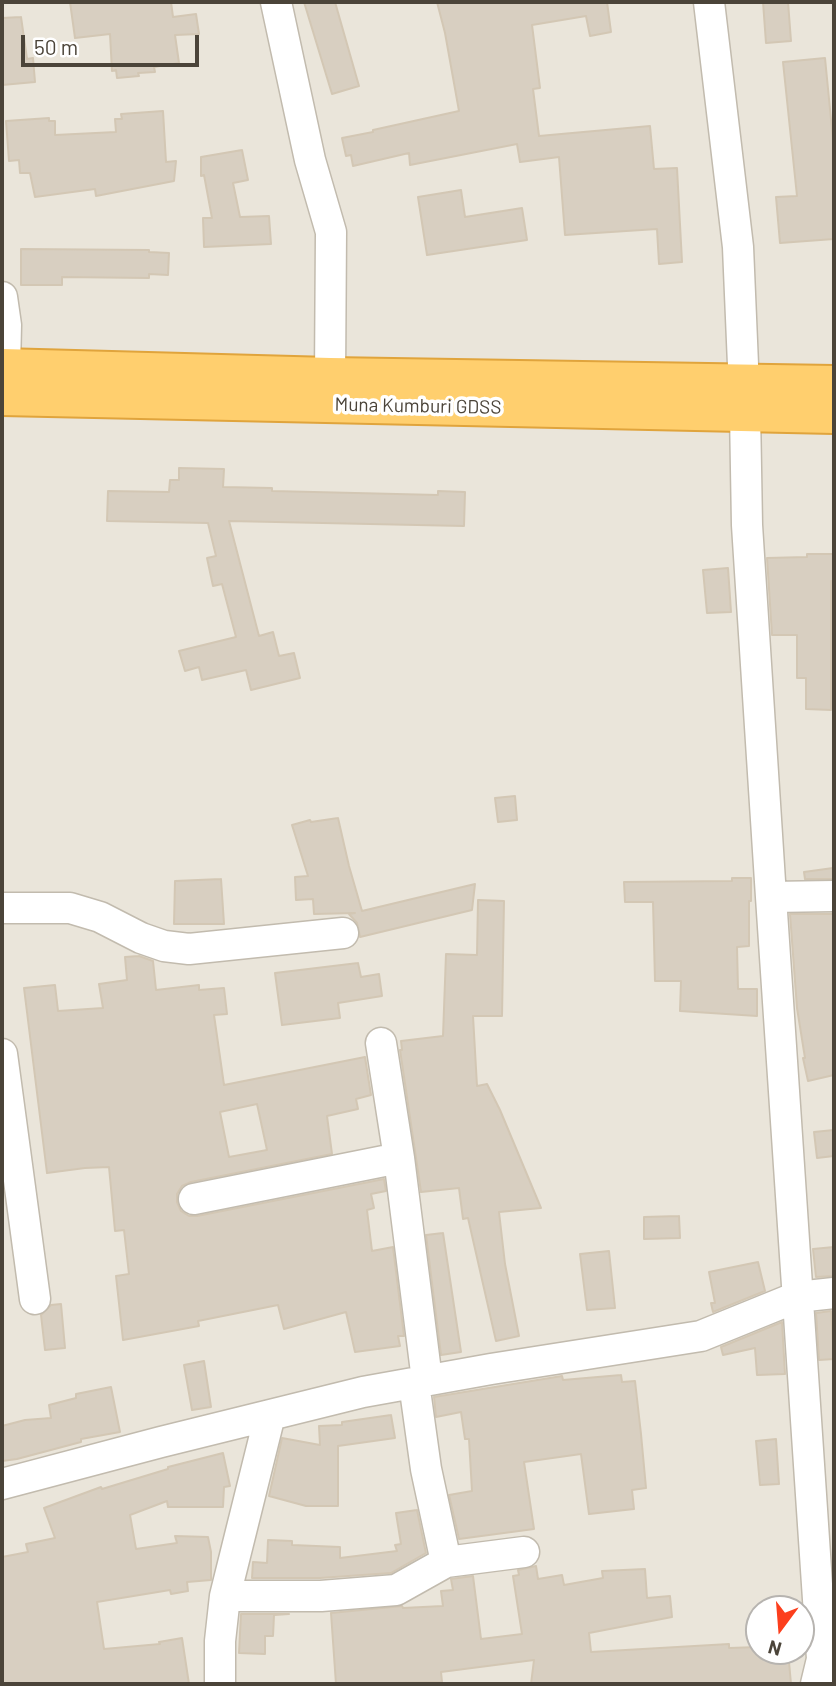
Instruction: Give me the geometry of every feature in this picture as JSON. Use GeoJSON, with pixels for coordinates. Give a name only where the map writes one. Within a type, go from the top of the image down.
{"type":"FeatureCollection","features":[{"type":"Feature","properties":{"kind":"highway","name":"Muna Kumburi GDSS"},"geometry":{"type":"LineString","coordinates":[[3,378],[330,377],[745,397],[834,414]]}},
{"type":"Feature","properties":{"kind":"highway","name":"Muna Kumburi GDSS"},"geometry":{"type":"LineString","coordinates":[[3,378],[745,397],[834,385]]}},
{"type":"Feature","properties":{"kind":"street"},"geometry":{"type":"LineString","coordinates":[[276,2],[310,160],[331,232],[330,377]]}},
{"type":"Feature","properties":{"kind":"street"},"geometry":{"type":"LineString","coordinates":[[709,2],[738,247],[745,397],[747,525],[822,1658],[816,1684]]}},
{"type":"Feature","properties":{"kind":"street"},"geometry":{"type":"LineString","coordinates":[[2,298],[6,325],[3,378]]}},
{"type":"Feature","properties":{"kind":"street"},"geometry":{"type":"LineString","coordinates":[[771,897],[834,897]]}},
{"type":"Feature","properties":{"kind":"street"},"geometry":{"type":"LineString","coordinates":[[2,908],[70,908],[100,917],[141,938],[164,946],[189,949],[343,933]]}},
{"type":"Feature","properties":{"kind":"street"},"geometry":{"type":"LineString","coordinates":[[381,1043],[400,1158],[426,1469],[446,1562]]}},
{"type":"Feature","properties":{"kind":"street"},"geometry":{"type":"LineString","coordinates":[[2,1054],[34,1299]]}},
{"type":"Feature","properties":{"kind":"street"},"geometry":{"type":"LineString","coordinates":[[194,1199],[400,1158]]}},
{"type":"Feature","properties":{"kind":"street"},"geometry":{"type":"LineString","coordinates":[[2,1484],[363,1392],[701,1336],[797,1297],[834,1293]]}},
{"type":"Feature","properties":{"kind":"street"},"geometry":{"type":"LineString","coordinates":[[220,1684],[220,1641],[225,1596],[270,1415]]}},
{"type":"Feature","properties":{"kind":"street"},"geometry":{"type":"LineString","coordinates":[[225,1596],[321,1596],[396,1590],[446,1562],[524,1552]]}},
{"type":"Feature","properties":{"kind":"shaded area"},"geometry":{"type":"Polygon","coordinates":[[[2,2],[834,2],[834,1684],[2,1684],[2,2]]]}},
{"type":"Feature","properties":{"kind":"building"},"geometry":{"type":"Polygon","coordinates":[[[70,2],[171,2],[173,17],[196,14],[199,34],[175,35],[179,63],[154,67],[155,72],[138,73],[139,76],[117,78],[116,70],[112,71],[110,34],[75,38],[70,2]]]}},
{"type":"Feature","properties":{"kind":"building"},"geometry":{"type":"Polygon","coordinates":[[[304,2],[335,2],[359,86],[332,94],[304,2]]]}},
{"type":"Feature","properties":{"kind":"building"},"geometry":{"type":"Polygon","coordinates":[[[437,2],[607,2],[611,32],[590,36],[586,16],[532,25],[540,88],[533,89],[539,136],[650,126],[654,169],[677,168],[682,262],[659,264],[657,229],[565,235],[559,157],[520,162],[517,144],[410,165],[409,153],[353,166],[351,155],[346,156],[342,138],[459,111],[437,2]]]}},
{"type":"Feature","properties":{"kind":"building"},"geometry":{"type":"Polygon","coordinates":[[[763,2],[788,2],[791,41],[766,43],[763,2]]]}},
{"type":"Feature","properties":{"kind":"building"},"geometry":{"type":"Polygon","coordinates":[[[21,17],[27,59],[33,58],[35,82],[2,85],[2,18],[21,17]]]}},
{"type":"Feature","properties":{"kind":"building"},"geometry":{"type":"Polygon","coordinates":[[[825,58],[834,150],[834,239],[780,243],[776,197],[797,196],[783,62],[825,58]]]}},
{"type":"Feature","properties":{"kind":"building"},"geometry":{"type":"Polygon","coordinates":[[[163,111],[166,162],[176,161],[174,181],[96,196],[95,189],[35,197],[30,173],[20,173],[19,160],[9,161],[6,121],[49,118],[49,121],[55,121],[55,135],[116,132],[115,119],[122,119],[121,114],[163,111]]]}},
{"type":"Feature","properties":{"kind":"building"},"geometry":{"type":"Polygon","coordinates":[[[242,150],[248,180],[233,183],[240,217],[269,216],[271,244],[204,247],[203,218],[212,218],[204,175],[201,176],[201,157],[242,150]]]}},
{"type":"Feature","properties":{"kind":"building"},"geometry":{"type":"Polygon","coordinates":[[[461,190],[465,217],[522,208],[527,240],[427,255],[418,197],[461,190]]]}},
{"type":"Feature","properties":{"kind":"building"},"geometry":{"type":"Polygon","coordinates":[[[21,249],[149,250],[169,253],[168,275],[149,274],[149,278],[62,277],[62,285],[21,285],[21,249]]]}},
{"type":"Feature","properties":{"kind":"building"},"geometry":{"type":"Polygon","coordinates":[[[179,468],[224,469],[223,487],[272,488],[272,491],[438,495],[438,491],[465,492],[464,526],[229,521],[259,636],[273,632],[279,656],[294,653],[300,678],[251,690],[246,670],[202,680],[199,667],[185,671],[179,651],[236,637],[222,584],[213,586],[207,558],[216,556],[208,523],[107,521],[108,491],[169,492],[170,480],[179,480],[179,468]]]}},
{"type":"Feature","properties":{"kind":"building"},"geometry":{"type":"Polygon","coordinates":[[[807,554],[834,554],[834,581],[831,581],[831,710],[806,709],[806,678],[797,678],[797,635],[772,635],[767,558],[807,557],[807,554]]]}},
{"type":"Feature","properties":{"kind":"building"},"geometry":{"type":"Polygon","coordinates":[[[728,568],[731,612],[707,613],[703,570],[728,568]]]}},
{"type":"Feature","properties":{"kind":"building"},"geometry":{"type":"Polygon","coordinates":[[[515,796],[517,820],[498,822],[495,798],[515,796]]]}},
{"type":"Feature","properties":{"kind":"building"},"geometry":{"type":"Polygon","coordinates":[[[338,818],[362,911],[475,884],[472,910],[360,937],[357,923],[349,914],[355,913],[314,914],[313,899],[296,900],[295,877],[308,876],[292,825],[310,820],[338,818]]]}},
{"type":"Feature","properties":{"kind":"building"},"geometry":{"type":"Polygon","coordinates":[[[833,868],[834,879],[805,879],[804,872],[833,868]]]}},
{"type":"Feature","properties":{"kind":"building"},"geometry":{"type":"Polygon","coordinates":[[[732,878],[751,878],[749,946],[737,947],[738,989],[757,989],[757,1016],[680,1011],[681,981],[655,981],[653,902],[625,902],[624,882],[732,881],[732,878]]]}},
{"type":"Feature","properties":{"kind":"building"},"geometry":{"type":"Polygon","coordinates":[[[221,879],[224,924],[174,924],[175,881],[221,879]]]}},
{"type":"Feature","properties":{"kind":"building"},"geometry":{"type":"Polygon","coordinates":[[[478,900],[504,901],[502,1016],[473,1016],[477,1086],[487,1084],[541,1208],[499,1212],[505,1264],[519,1336],[496,1341],[468,1218],[463,1219],[459,1188],[421,1192],[400,1050],[401,1041],[443,1036],[446,954],[477,955],[478,900]]]}},
{"type":"Feature","properties":{"kind":"building"},"geometry":{"type":"Polygon","coordinates":[[[790,914],[834,914],[834,1075],[808,1081],[797,1008],[790,914]]]}},
{"type":"Feature","properties":{"kind":"building"},"geometry":{"type":"Polygon","coordinates":[[[139,956],[153,961],[156,990],[199,985],[199,990],[224,988],[227,1014],[214,1015],[224,1085],[365,1057],[371,1095],[356,1099],[358,1109],[327,1116],[332,1154],[191,1182],[182,1186],[177,1194],[177,1202],[181,1211],[189,1216],[197,1216],[384,1179],[386,1191],[371,1194],[374,1208],[367,1210],[372,1251],[393,1247],[404,1336],[398,1336],[400,1346],[355,1352],[346,1312],[284,1329],[278,1305],[198,1321],[199,1326],[123,1340],[116,1276],[129,1274],[124,1230],[115,1231],[109,1167],[47,1173],[24,988],[55,985],[58,1011],[103,1008],[99,984],[127,980],[125,957],[139,956]],[[257,1104],[220,1112],[229,1157],[267,1150],[257,1104]]]}},
{"type":"Feature","properties":{"kind":"building"},"geometry":{"type":"Polygon","coordinates":[[[358,963],[361,977],[379,974],[382,996],[338,1003],[340,1018],[282,1025],[275,973],[358,963]]]}},
{"type":"Feature","properties":{"kind":"building"},"geometry":{"type":"Polygon","coordinates":[[[834,1130],[834,1156],[817,1158],[814,1132],[834,1130]]]}},
{"type":"Feature","properties":{"kind":"building"},"geometry":{"type":"Polygon","coordinates":[[[679,1216],[680,1238],[644,1239],[644,1217],[679,1216]]]}},
{"type":"Feature","properties":{"kind":"building"},"geometry":{"type":"Polygon","coordinates":[[[443,1233],[461,1352],[441,1355],[426,1235],[443,1233]]]}},
{"type":"Feature","properties":{"kind":"building"},"geometry":{"type":"Polygon","coordinates":[[[834,1247],[834,1276],[816,1277],[813,1249],[834,1247]]]}},
{"type":"Feature","properties":{"kind":"building"},"geometry":{"type":"Polygon","coordinates":[[[609,1251],[615,1308],[587,1310],[580,1254],[609,1251]]]}},
{"type":"Feature","properties":{"kind":"building"},"geometry":{"type":"Polygon","coordinates":[[[758,1262],[765,1291],[713,1312],[711,1303],[715,1303],[709,1272],[758,1262]]]}},
{"type":"Feature","properties":{"kind":"building"},"geometry":{"type":"Polygon","coordinates":[[[61,1304],[65,1348],[45,1350],[41,1315],[51,1305],[61,1304]]]}},
{"type":"Feature","properties":{"kind":"building"},"geometry":{"type":"Polygon","coordinates":[[[831,1311],[834,1359],[819,1360],[816,1313],[831,1311]]]}},
{"type":"Feature","properties":{"kind":"building"},"geometry":{"type":"Polygon","coordinates":[[[782,1322],[785,1374],[757,1375],[755,1348],[723,1355],[721,1347],[782,1322]]]}},
{"type":"Feature","properties":{"kind":"building"},"geometry":{"type":"Polygon","coordinates":[[[204,1361],[211,1407],[192,1410],[184,1365],[204,1361]]]}},
{"type":"Feature","properties":{"kind":"building"},"geometry":{"type":"Polygon","coordinates":[[[621,1375],[622,1382],[635,1381],[641,1434],[646,1488],[632,1490],[634,1509],[589,1514],[581,1454],[524,1462],[534,1529],[459,1539],[449,1495],[472,1491],[469,1439],[465,1439],[461,1412],[436,1417],[434,1397],[562,1376],[563,1380],[621,1375]]]}},
{"type":"Feature","properties":{"kind":"building"},"geometry":{"type":"Polygon","coordinates":[[[111,1387],[120,1432],[81,1439],[81,1442],[2,1461],[2,1426],[25,1420],[51,1418],[49,1405],[76,1398],[76,1394],[111,1387]]]}},
{"type":"Feature","properties":{"kind":"building"},"geometry":{"type":"Polygon","coordinates":[[[391,1415],[395,1438],[338,1446],[338,1506],[306,1506],[269,1496],[282,1438],[320,1445],[319,1426],[342,1425],[342,1422],[391,1415]]]}},
{"type":"Feature","properties":{"kind":"building"},"geometry":{"type":"Polygon","coordinates":[[[776,1439],[779,1484],[760,1485],[756,1441],[776,1439]]]}},
{"type":"Feature","properties":{"kind":"building"},"geometry":{"type":"Polygon","coordinates":[[[223,1453],[230,1486],[224,1487],[223,1507],[168,1507],[167,1501],[130,1515],[136,1549],[177,1543],[175,1536],[208,1537],[211,1580],[187,1582],[188,1591],[171,1594],[170,1590],[97,1602],[104,1649],[160,1644],[159,1642],[182,1638],[189,1684],[2,1684],[2,1557],[28,1552],[26,1544],[55,1538],[44,1508],[101,1487],[102,1489],[168,1467],[223,1453]]]}},
{"type":"Feature","properties":{"kind":"building"},"geometry":{"type":"Polygon","coordinates":[[[417,1510],[426,1553],[391,1573],[320,1578],[252,1578],[253,1562],[267,1563],[268,1540],[292,1541],[292,1545],[340,1547],[340,1558],[397,1551],[395,1545],[401,1544],[396,1513],[417,1510]]]}},
{"type":"Feature","properties":{"kind":"building"},"geometry":{"type":"Polygon","coordinates":[[[536,1566],[538,1579],[562,1575],[564,1585],[603,1578],[602,1571],[645,1569],[647,1598],[670,1596],[672,1617],[589,1633],[591,1652],[729,1644],[729,1648],[745,1647],[745,1665],[789,1665],[791,1684],[531,1684],[534,1660],[441,1672],[442,1682],[336,1684],[331,1613],[402,1606],[443,1606],[441,1591],[453,1590],[451,1579],[473,1576],[481,1639],[522,1634],[513,1576],[519,1575],[518,1570],[536,1566]]]}},
{"type":"Feature","properties":{"kind":"building"},"geometry":{"type":"Polygon","coordinates":[[[241,1614],[289,1614],[274,1615],[273,1636],[265,1636],[265,1654],[239,1653],[241,1614]]]}}]}
